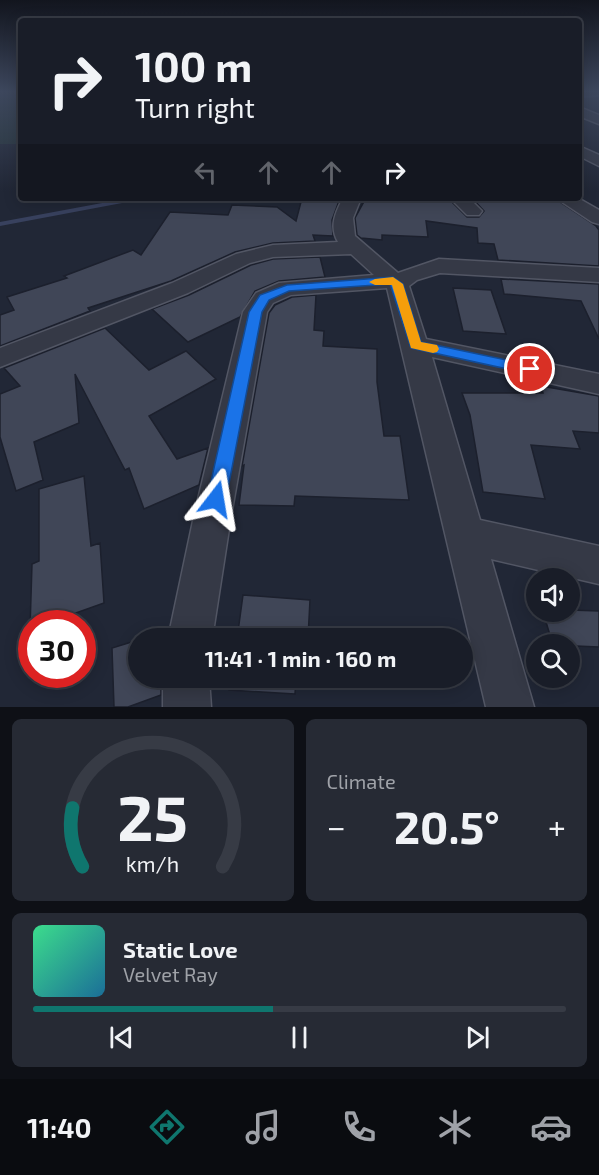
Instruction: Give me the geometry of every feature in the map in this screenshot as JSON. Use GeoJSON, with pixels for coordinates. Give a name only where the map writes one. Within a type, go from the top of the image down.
{"type":"FeatureCollection","features":[{"type":"Feature","properties":{"kind":"street"},"geometry":{"type":"LineString","coordinates":[[582,152],[599,161]]}},
{"type":"Feature","properties":{"kind":"street"},"geometry":{"type":"LineString","coordinates":[[350,201],[343,216],[342,232],[355,248],[395,282],[416,345],[510,707]]}},
{"type":"Feature","properties":{"kind":"street"},"geometry":{"type":"LineString","coordinates":[[462,201],[473,211]]}},
{"type":"Feature","properties":{"kind":"street"},"geometry":{"type":"LineString","coordinates":[[570,201],[599,218]]}},
{"type":"Feature","properties":{"kind":"street"},"geometry":{"type":"LineString","coordinates":[[0,358],[180,288],[243,258],[273,251],[355,248]]}},
{"type":"Feature","properties":{"kind":"street"},"geometry":{"type":"LineString","coordinates":[[192,628],[203,555],[226,461],[255,312],[264,298],[287,288],[395,282],[439,266],[599,275]]}},
{"type":"Feature","properties":{"kind":"street"},"geometry":{"type":"LineString","coordinates":[[416,345],[599,384]]}},
{"type":"Feature","properties":{"kind":"street"},"geometry":{"type":"LineString","coordinates":[[465,535],[599,565]]}},
{"type":"Feature","properties":{"kind":"street"},"geometry":{"type":"LineString","coordinates":[[186,688],[187,707]]}},
{"type":"Feature","properties":{"kind":"shaded area"},"geometry":{"type":"Polygon","coordinates":[[[0,125],[18,125],[18,144],[0,144],[0,125]]]}},
{"type":"Feature","properties":{"kind":"building"},"geometry":{"type":"Polygon","coordinates":[[[301,201],[339,201],[332,220],[333,236],[313,235],[315,241],[273,243],[235,252],[171,281],[88,308],[90,311],[0,346],[0,315],[14,310],[7,297],[67,278],[64,276],[133,250],[141,255],[170,212],[228,215],[232,205],[277,207],[296,221],[301,201]]]}},
{"type":"Feature","properties":{"kind":"building"},"geometry":{"type":"Polygon","coordinates":[[[364,201],[451,201],[467,217],[479,217],[484,211],[475,201],[558,201],[599,230],[599,266],[498,260],[494,244],[478,243],[477,228],[426,221],[428,237],[382,235],[382,240],[361,238],[357,235],[355,218],[364,201]]]}},
{"type":"Feature","properties":{"kind":"building"},"geometry":{"type":"Polygon","coordinates":[[[320,257],[325,277],[279,281],[255,291],[240,317],[188,342],[152,309],[189,295],[251,265],[273,259],[320,257]]]}},
{"type":"Feature","properties":{"kind":"building"},"geometry":{"type":"Polygon","coordinates":[[[501,279],[599,284],[599,339],[581,301],[504,294],[501,279]]]}},
{"type":"Feature","properties":{"kind":"building"},"geometry":{"type":"Polygon","coordinates":[[[453,288],[491,290],[506,334],[463,331],[453,288]]]}},
{"type":"Feature","properties":{"kind":"building"},"geometry":{"type":"Polygon","coordinates":[[[316,295],[314,330],[324,331],[323,346],[377,349],[377,382],[384,436],[400,436],[409,500],[295,496],[294,506],[239,505],[244,465],[242,466],[269,313],[275,305],[292,297],[316,295]]]}},
{"type":"Feature","properties":{"kind":"building"},"geometry":{"type":"Polygon","coordinates":[[[105,328],[149,370],[186,351],[216,379],[149,416],[177,459],[208,448],[199,485],[144,509],[129,468],[125,470],[75,374],[79,423],[34,442],[43,480],[16,491],[0,437],[0,394],[20,386],[4,368],[105,328]]]}},
{"type":"Feature","properties":{"kind":"building"},"geometry":{"type":"Polygon","coordinates":[[[541,386],[599,396],[599,433],[573,431],[580,449],[531,445],[545,499],[483,492],[470,415],[462,393],[543,393],[541,386]]]}},
{"type":"Feature","properties":{"kind":"building"},"geometry":{"type":"Polygon","coordinates":[[[84,476],[91,546],[100,543],[104,603],[84,610],[31,610],[32,564],[39,561],[39,489],[84,476]]]}},
{"type":"Feature","properties":{"kind":"building"},"geometry":{"type":"Polygon","coordinates":[[[243,595],[310,600],[309,628],[238,628],[243,595]]]}},
{"type":"Feature","properties":{"kind":"building"},"geometry":{"type":"Polygon","coordinates":[[[580,610],[599,611],[599,647],[580,646],[580,634],[550,634],[546,622],[580,622],[580,610]]]}},
{"type":"Feature","properties":{"kind":"building"},"geometry":{"type":"Polygon","coordinates":[[[128,643],[128,688],[161,688],[161,695],[128,707],[114,707],[112,648],[128,643]]]}},
{"type":"Feature","properties":{"kind":"building"},"geometry":{"type":"Polygon","coordinates":[[[229,688],[295,688],[295,694],[229,690],[229,688]]]}},
{"type":"Feature","properties":{"kind":"waterway"},"geometry":{"type":"LineString","coordinates":[[0,224],[122,201]]}},
{"type":"Feature","properties":{"kind":"slow traffic"},"geometry":{"type":"LineString","coordinates":[[375,282],[393,281],[397,284],[416,345],[433,349]]}},
{"type":"Feature","properties":{"kind":"route"},"geometry":{"type":"LineString","coordinates":[[216,499],[226,461],[255,312],[264,298],[287,288],[393,281],[397,284],[416,345],[530,369]]}}]}
